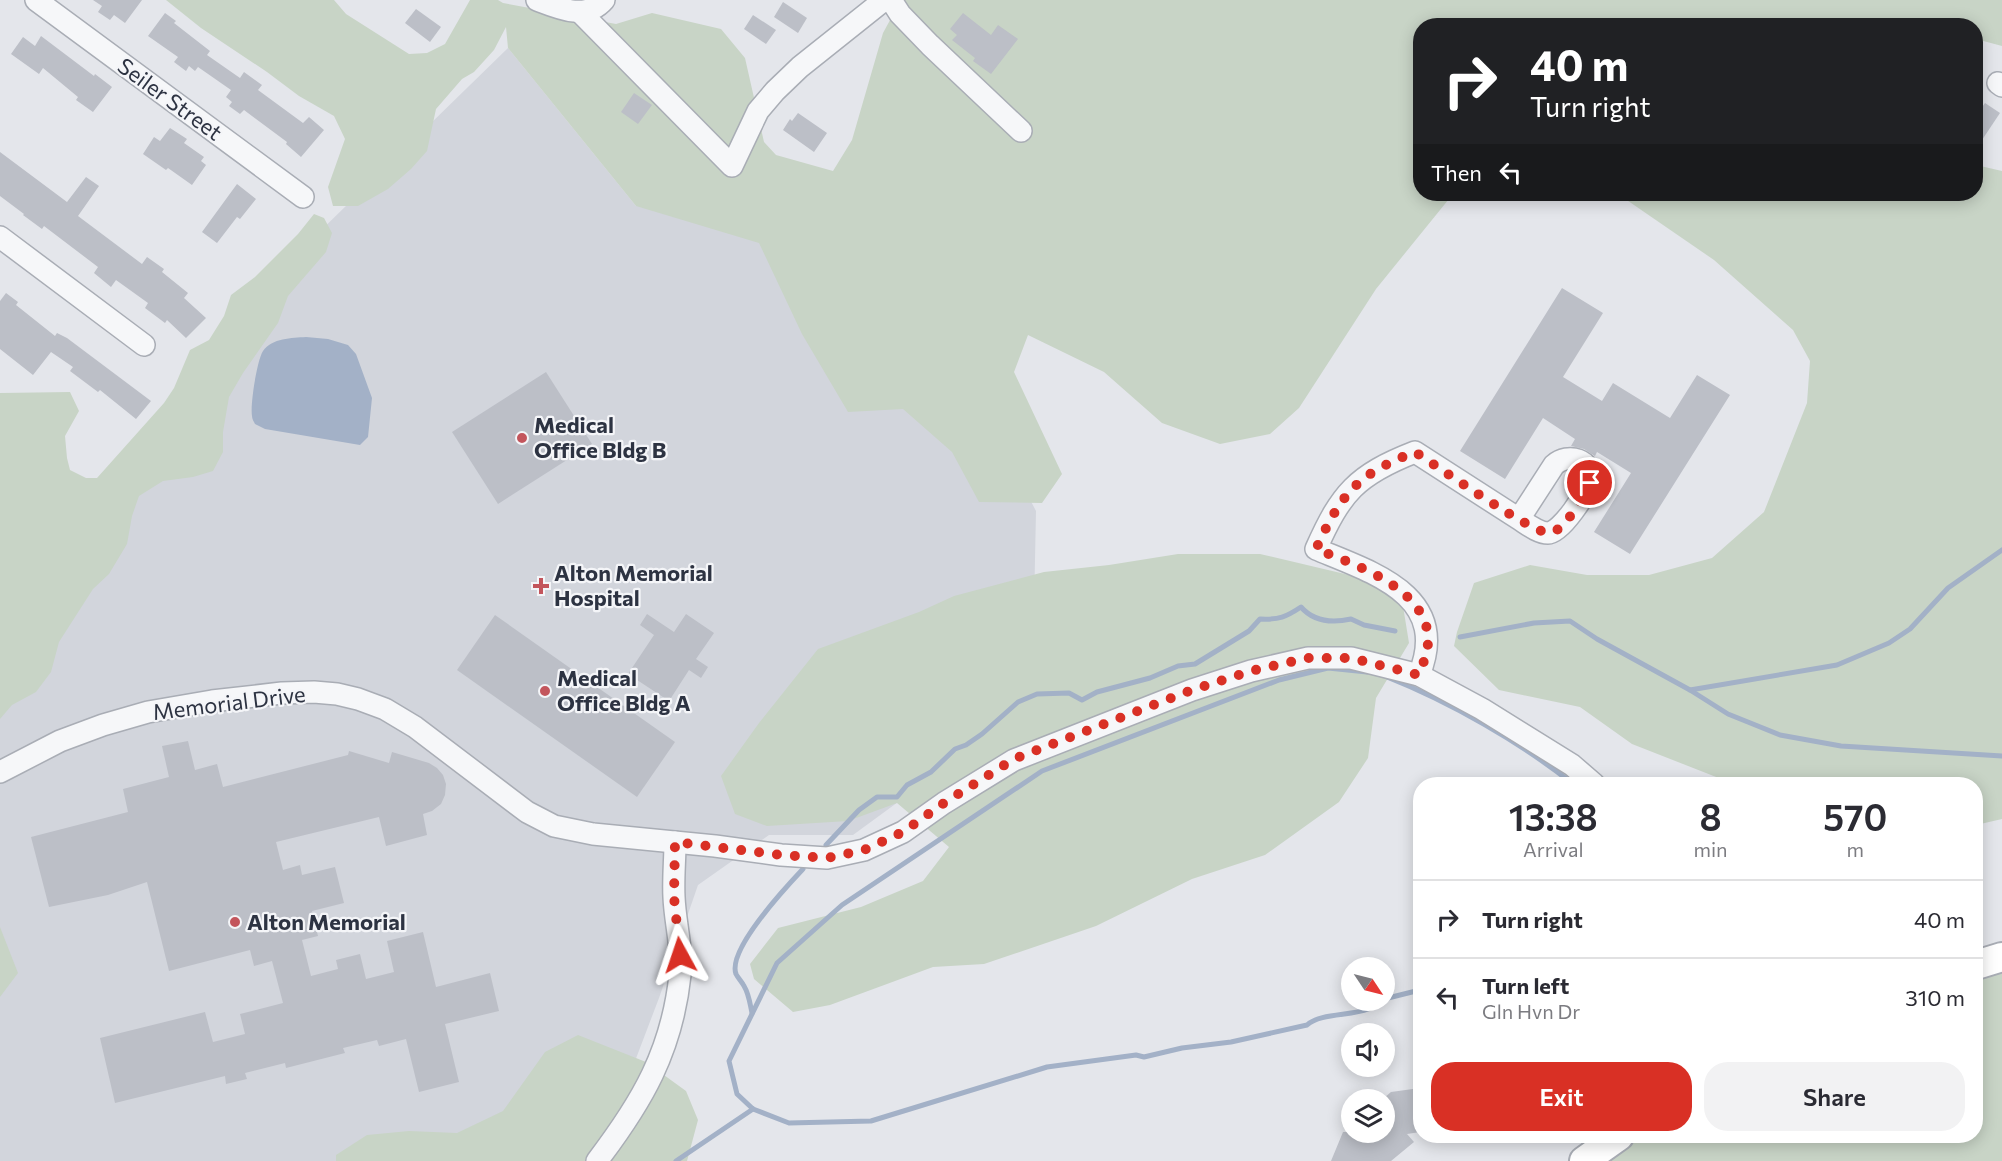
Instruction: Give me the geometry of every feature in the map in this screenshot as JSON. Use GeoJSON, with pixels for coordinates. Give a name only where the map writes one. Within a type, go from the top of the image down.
{"type":"FeatureCollection","features":[{"type":"Feature","properties":{"kind":"main road"},"geometry":{"type":"LineString","coordinates":[[1983,963],[2002,957]]}},
{"type":"Feature","properties":{"kind":"main road"},"geometry":{"type":"LineString","coordinates":[[1584,1161],[1608,1143]]}},
{"type":"Feature","properties":{"kind":"street","name":"Seiler Street"},"geometry":{"type":"LineString","coordinates":[[36,0],[303,197]]}},
{"type":"Feature","properties":{"kind":"street"},"geometry":{"type":"LineString","coordinates":[[537,0],[562,10],[580,12],[599,6],[604,0]]}},
{"type":"Feature","properties":{"kind":"street"},"geometry":{"type":"LineString","coordinates":[[580,12],[732,166],[758,111],[775,91],[800,67],[884,0]]}},
{"type":"Feature","properties":{"kind":"street"},"geometry":{"type":"LineString","coordinates":[[891,0],[900,14],[930,45],[1021,131]]}},
{"type":"Feature","properties":{"kind":"street"},"geometry":{"type":"LineString","coordinates":[[0,237],[144,345]]}},
{"type":"Feature","properties":{"kind":"street"},"geometry":{"type":"LineString","coordinates":[[1419,675],[1425,660],[1428,641],[1424,620],[1412,600],[1361,567],[1316,549],[1335,509],[1354,486],[1379,468],[1415,452],[1519,519]]}},
{"type":"Feature","properties":{"kind":"street","name":"Memorial Drive"},"geometry":{"type":"LineString","coordinates":[[0,772],[60,741],[148,712],[212,701],[282,693],[337,694],[376,705],[405,721],[463,762],[527,812],[554,826],[593,834],[827,858],[864,850],[903,832],[1014,759],[1192,690],[1251,671],[1308,658],[1351,658],[1419,675],[1482,709],[1572,765],[1586,777]]}},
{"type":"Feature","properties":{"kind":"street"},"geometry":{"type":"LineString","coordinates":[[597,1161],[646,1090],[662,1055],[673,1015],[681,973],[674,897],[675,842]]}},
{"type":"Feature","properties":{"kind":"shaded area","name":"Alton Memorial Hospital"},"geometry":{"type":"Polygon","coordinates":[[[508,48],[636,206],[715,180],[985,415],[1036,511],[1032,704],[853,835],[769,835],[698,885],[632,1069],[520,1161],[0,1161],[0,661],[268,282],[508,48]]]}},
{"type":"Feature","properties":{"kind":"green space"},"geometry":{"type":"Polygon","coordinates":[[[166,0],[334,0],[346,14],[409,54],[427,53],[445,44],[470,0],[498,0],[503,3],[616,24],[652,13],[721,29],[745,58],[764,142],[776,155],[833,171],[852,140],[883,33],[901,0],[2002,0],[2002,46],[1983,41],[1983,18],[1413,18],[1413,201],[1447,201],[1376,289],[1299,408],[1270,434],[1220,444],[1162,423],[1104,372],[1028,335],[1014,372],[1062,474],[1042,503],[979,502],[952,452],[903,409],[848,412],[802,334],[759,243],[636,206],[508,48],[506,27],[494,50],[474,72],[462,79],[436,109],[427,151],[388,189],[358,206],[333,206],[328,187],[345,139],[334,116],[299,96],[201,28],[166,0]]]}},
{"type":"Feature","properties":{"kind":"green space"},"geometry":{"type":"Polygon","coordinates":[[[1983,167],[2002,171],[2002,819],[1983,823],[1983,777],[1716,777],[1632,744],[1580,707],[1499,690],[1454,646],[1474,583],[1530,565],[1587,575],[1649,575],[1712,558],[1764,512],[1807,403],[1810,361],[1793,330],[1714,260],[1628,201],[1983,201],[1983,167]]]}},
{"type":"Feature","properties":{"kind":"green space"},"geometry":{"type":"Polygon","coordinates":[[[314,214],[324,218],[332,233],[326,252],[288,296],[278,323],[229,397],[223,432],[223,452],[213,471],[193,477],[163,481],[139,496],[132,516],[127,544],[109,574],[93,589],[59,642],[51,672],[36,692],[12,705],[0,719],[0,393],[70,392],[79,411],[65,436],[70,470],[86,478],[97,478],[164,403],[174,388],[190,350],[209,340],[224,316],[231,295],[255,277],[298,234],[314,214]]]}},
{"type":"Feature","properties":{"kind":"green space"},"geometry":{"type":"Polygon","coordinates":[[[1178,554],[1260,554],[1366,579],[1403,606],[1409,643],[1376,698],[1368,758],[1339,802],[1265,855],[1192,879],[1096,926],[984,964],[933,967],[830,1005],[793,1012],[754,979],[750,964],[778,928],[861,907],[923,881],[949,847],[897,803],[848,821],[767,826],[735,814],[721,776],[759,723],[818,649],[919,612],[954,596],[1044,572],[1178,554]]]}},
{"type":"Feature","properties":{"kind":"green space"},"geometry":{"type":"Polygon","coordinates":[[[0,927],[18,973],[0,997],[0,927]]]}},
{"type":"Feature","properties":{"kind":"green space"},"geometry":{"type":"Polygon","coordinates":[[[2002,971],[2002,1161],[1609,1161],[1633,1143],[1983,1143],[1983,978],[2002,971]]]}},
{"type":"Feature","properties":{"kind":"green space"},"geometry":{"type":"Polygon","coordinates":[[[578,1035],[646,1062],[686,1091],[698,1120],[687,1161],[336,1161],[336,1155],[367,1135],[409,1131],[457,1133],[503,1111],[545,1052],[578,1035]]]}},
{"type":"Feature","properties":{"kind":"water"},"geometry":{"type":"Polygon","coordinates":[[[306,337],[328,339],[348,345],[356,354],[372,398],[368,437],[360,445],[265,429],[255,424],[252,417],[253,393],[258,363],[263,351],[277,341],[306,337]]]}},
{"type":"Feature","properties":{"kind":"building"},"geometry":{"type":"Polygon","coordinates":[[[93,0],[142,0],[125,23],[114,15],[110,20],[98,12],[102,6],[93,0]]]}},
{"type":"Feature","properties":{"kind":"building"},"geometry":{"type":"Polygon","coordinates":[[[783,2],[807,18],[798,33],[774,17],[783,2]]]}},
{"type":"Feature","properties":{"kind":"building"},"geometry":{"type":"Polygon","coordinates":[[[416,9],[441,27],[430,42],[405,23],[416,9]]]}},
{"type":"Feature","properties":{"kind":"building"},"geometry":{"type":"Polygon","coordinates":[[[165,13],[176,21],[174,23],[210,51],[207,55],[240,78],[244,72],[262,85],[258,90],[303,123],[309,117],[324,130],[301,157],[286,144],[287,142],[244,110],[240,114],[229,106],[232,102],[226,97],[231,90],[198,67],[195,71],[189,66],[186,71],[174,62],[178,57],[148,36],[165,13]]]}},
{"type":"Feature","properties":{"kind":"building"},"geometry":{"type":"Polygon","coordinates":[[[963,13],[991,35],[998,25],[1018,39],[991,74],[973,61],[975,58],[952,40],[957,35],[950,29],[963,13]]]}},
{"type":"Feature","properties":{"kind":"building"},"geometry":{"type":"Polygon","coordinates":[[[753,15],[776,30],[766,44],[744,29],[753,15]]]}},
{"type":"Feature","properties":{"kind":"building"},"geometry":{"type":"Polygon","coordinates":[[[41,36],[112,87],[93,112],[76,100],[78,97],[43,68],[39,74],[11,54],[23,37],[35,46],[41,36]]]}},
{"type":"Feature","properties":{"kind":"building"},"geometry":{"type":"Polygon","coordinates":[[[634,93],[652,105],[638,124],[621,112],[634,93]]]}},
{"type":"Feature","properties":{"kind":"building"},"geometry":{"type":"Polygon","coordinates":[[[1985,103],[2000,113],[1983,138],[1983,106],[1985,103]]]}},
{"type":"Feature","properties":{"kind":"building"},"geometry":{"type":"Polygon","coordinates":[[[798,113],[827,133],[814,152],[783,130],[790,119],[792,121],[798,113]]]}},
{"type":"Feature","properties":{"kind":"building"},"geometry":{"type":"Polygon","coordinates":[[[170,128],[187,139],[184,143],[204,157],[201,161],[206,165],[192,185],[143,154],[154,137],[160,141],[170,128]]]}},
{"type":"Feature","properties":{"kind":"building"},"geometry":{"type":"Polygon","coordinates":[[[0,152],[67,202],[86,177],[99,186],[78,216],[142,264],[147,257],[164,269],[162,272],[188,293],[184,298],[206,318],[186,338],[167,320],[165,323],[145,308],[148,303],[116,280],[111,287],[94,273],[98,267],[44,226],[42,229],[0,196],[0,152]]]}},
{"type":"Feature","properties":{"kind":"building"},"geometry":{"type":"Polygon","coordinates":[[[237,184],[256,199],[240,219],[237,217],[217,243],[202,232],[237,184]]]}},
{"type":"Feature","properties":{"kind":"building"},"geometry":{"type":"Polygon","coordinates":[[[1562,288],[1603,313],[1563,377],[1602,401],[1613,383],[1670,418],[1697,375],[1730,395],[1630,554],[1594,532],[1631,473],[1597,452],[1595,456],[1584,449],[1571,446],[1575,439],[1543,418],[1505,479],[1460,451],[1562,288]]]}},
{"type":"Feature","properties":{"kind":"building"},"geometry":{"type":"Polygon","coordinates":[[[6,293],[18,302],[16,305],[55,336],[57,333],[67,338],[151,401],[136,419],[100,390],[98,392],[70,371],[73,367],[51,352],[33,375],[0,349],[0,301],[6,293]]]}},
{"type":"Feature","properties":{"kind":"building","name":"Medical Office Bldg B"},"geometry":{"type":"Polygon","coordinates":[[[546,372],[592,444],[498,504],[452,432],[546,372]]]}},
{"type":"Feature","properties":{"kind":"building"},"geometry":{"type":"Polygon","coordinates":[[[647,614],[674,632],[686,614],[714,633],[696,659],[708,667],[701,678],[689,670],[669,701],[628,674],[654,635],[640,625],[647,614]]]}},
{"type":"Feature","properties":{"kind":"building","name":"Medical Office Bldg A"},"geometry":{"type":"Polygon","coordinates":[[[495,615],[675,742],[637,797],[457,670],[495,615]]]}},
{"type":"Feature","properties":{"kind":"building","name":"Alton Memorial"},"geometry":{"type":"Polygon","coordinates":[[[188,741],[195,770],[217,764],[223,787],[348,755],[349,751],[389,763],[392,752],[429,763],[443,775],[446,784],[441,804],[423,814],[427,835],[386,846],[379,817],[276,842],[283,870],[300,865],[302,875],[335,867],[344,903],[312,911],[318,936],[302,940],[311,976],[338,969],[336,960],[360,954],[366,979],[394,972],[387,941],[423,932],[436,987],[490,973],[499,1011],[445,1024],[459,1082],[419,1092],[406,1039],[379,1046],[377,1040],[343,1048],[345,1053],[286,1068],[285,1063],[245,1073],[247,1079],[226,1084],[225,1076],[115,1103],[100,1038],[205,1012],[213,1042],[245,1034],[240,1014],[283,1003],[272,961],[254,966],[250,950],[169,971],[147,882],[108,895],[49,907],[31,837],[128,812],[123,789],[169,777],[162,746],[188,741]]]}},
{"type":"Feature","properties":{"kind":"building"},"geometry":{"type":"Polygon","coordinates":[[[1413,1089],[1413,1133],[1407,1134],[1413,1143],[1391,1161],[1331,1161],[1341,1137],[1341,1143],[1395,1143],[1395,1091],[1413,1089]]]}},
{"type":"Feature","properties":{"kind":"waterway"},"geometry":{"type":"LineString","coordinates":[[1690,690],[1837,665],[1889,643],[1910,629],[1948,588],[2002,550]]}},
{"type":"Feature","properties":{"kind":"waterway"},"geometry":{"type":"LineString","coordinates":[[826,845],[859,810],[877,797],[897,797],[907,785],[931,772],[955,749],[966,745],[982,734],[1018,702],[1037,694],[1069,693],[1082,700],[1097,692],[1150,678],[1178,666],[1195,664],[1249,631],[1260,619],[1282,617],[1301,607],[1312,616],[1324,620],[1351,619],[1364,625],[1395,631]]}},
{"type":"Feature","properties":{"kind":"waterway"},"geometry":{"type":"LineString","coordinates":[[1460,637],[1534,623],[1570,621],[1597,639],[1690,690],[1728,714],[1780,735],[1841,746],[2002,756]]}},
{"type":"Feature","properties":{"kind":"waterway"},"geometry":{"type":"LineString","coordinates":[[1361,1011],[1320,1018],[1307,1025],[1231,1042],[1182,1048],[1144,1057],[1136,1055],[1047,1067],[871,1121],[789,1123],[753,1109],[737,1094],[729,1061],[777,963],[842,905],[1042,771],[1279,680],[1328,668],[1367,672]]}},
{"type":"Feature","properties":{"kind":"waterway"},"geometry":{"type":"LineString","coordinates":[[1387,677],[1435,698],[1484,724],[1564,777]]}},
{"type":"Feature","properties":{"kind":"waterway"},"geometry":{"type":"LineString","coordinates":[[752,1013],[747,992],[736,974],[736,963],[740,950],[760,919],[803,869]]}},
{"type":"Feature","properties":{"kind":"waterway"},"geometry":{"type":"LineString","coordinates":[[1395,996],[1413,992]]}},
{"type":"Feature","properties":{"kind":"waterway"},"geometry":{"type":"LineString","coordinates":[[676,1161],[753,1109]]}},
{"type":"Feature","properties":{"kind":"place","name":"Medical Office Bldg B"},"geometry":{"type":"Point","coordinates":[522,438]}},
{"type":"Feature","properties":{"kind":"place","name":"Alton Memorial Hospital"},"geometry":{"type":"Point","coordinates":[541,586]}},
{"type":"Feature","properties":{"kind":"place","name":"Medical Office Bldg A"},"geometry":{"type":"Point","coordinates":[545,691]}},
{"type":"Feature","properties":{"kind":"place","name":"Alton Memorial"},"geometry":{"type":"Point","coordinates":[235,922]}},
{"type":"Feature","properties":{"kind":"route"},"geometry":{"type":"LineString","coordinates":[[680,955],[674,897],[675,842],[781,855],[827,858],[864,850],[903,832],[1014,759],[1192,690],[1251,671],[1308,658],[1351,658],[1419,675],[1425,660],[1428,641],[1424,620],[1412,600],[1361,567],[1316,549],[1329,520],[1343,498],[1354,486],[1379,468],[1415,452],[1519,519],[1546,533],[1559,529],[1590,483]]}}]}
